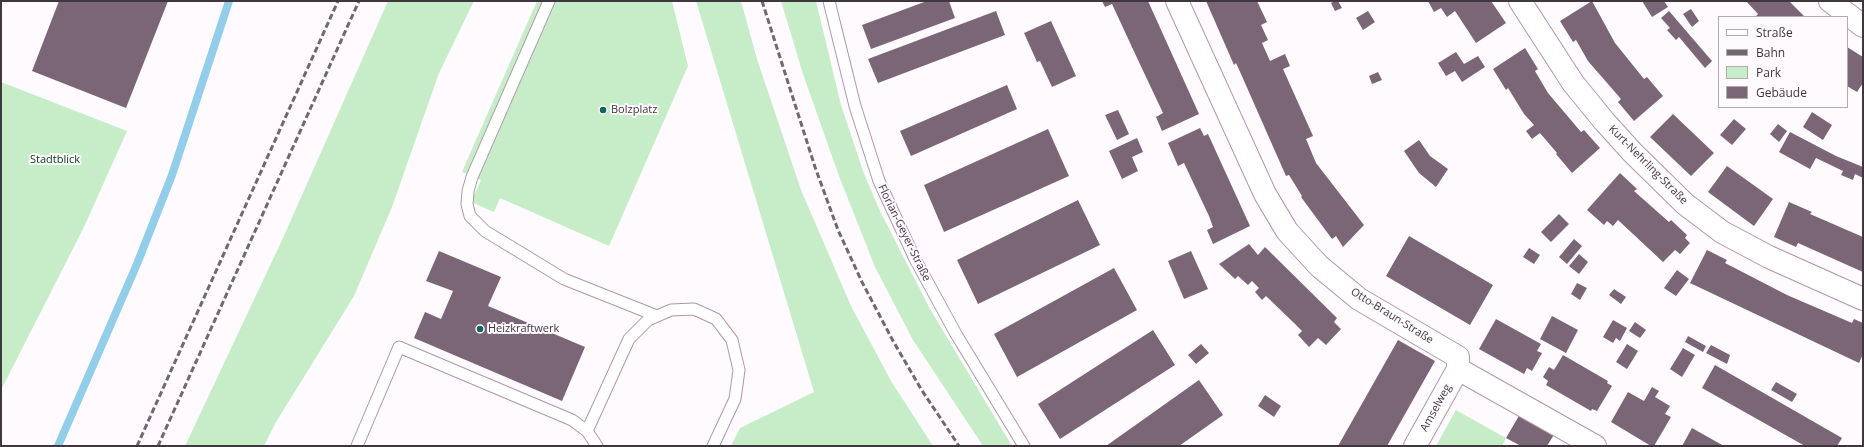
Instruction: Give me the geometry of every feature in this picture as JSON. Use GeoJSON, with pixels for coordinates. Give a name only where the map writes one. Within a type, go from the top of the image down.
{"type":"FeatureCollection","features":[{"type":"Feature","properties":{"kind":"street","name":"Otto-Braun-Straße"},"geometry":{"type":"LineString","coordinates":[[1177,1],[1265,194],[1287,230],[1319,266],[1359,299],[1458,357],[1458,369]]}},
{"type":"Feature","properties":{"kind":"street","name":"Kurt-Nehrling-Straße"},"geometry":{"type":"LineString","coordinates":[[1520,1],[1573,82],[1604,121],[1652,172],[1686,204],[1722,232],[1769,257],[1863,299]]}},
{"type":"Feature","properties":{"kind":"street"},"geometry":{"type":"LineString","coordinates":[[1830,1],[1863,26]]}},
{"type":"Feature","properties":{"kind":"street","name":"Amselweg"},"geometry":{"type":"LineString","coordinates":[[1415,446],[1458,369]]}},
{"type":"Feature","properties":{"kind":"street"},"geometry":{"type":"LineString","coordinates":[[1458,369],[1595,446]]}},
{"type":"Feature","properties":{"kind":"lane"},"geometry":{"type":"LineString","coordinates":[[549,1],[472,177],[468,190],[467,204],[470,216],[485,231],[564,279],[657,316]]}},
{"type":"Feature","properties":{"kind":"lane","name":"Florian-Geyer-Straße"},"geometry":{"type":"LineString","coordinates":[[829,1],[855,106],[879,181],[914,259],[979,373],[1024,446]]}},
{"type":"Feature","properties":{"kind":"lane"},"geometry":{"type":"LineString","coordinates":[[587,430],[629,339],[648,320],[671,310],[694,310],[716,320],[732,340],[739,370],[735,399],[713,446]]}},
{"type":"Feature","properties":{"kind":"lane"},"geometry":{"type":"LineString","coordinates":[[357,446],[399,347],[572,420],[587,430],[597,446]]}},
{"type":"Feature","properties":{"kind":"green space"},"geometry":{"type":"Polygon","coordinates":[[[388,1],[474,1],[439,73],[392,207],[354,296],[276,422],[264,446],[185,446],[283,238],[388,1]]]}},
{"type":"Feature","properties":{"kind":"green space","name":"Bolzplatz"},"geometry":{"type":"Polygon","coordinates":[[[537,1],[672,1],[688,66],[609,246],[500,198],[494,212],[471,202],[481,180],[462,172],[537,1]]]}},
{"type":"Feature","properties":{"kind":"green space"},"geometry":{"type":"Polygon","coordinates":[[[696,1],[741,1],[757,59],[801,190],[851,306],[891,381],[933,446],[731,446],[740,428],[814,392],[696,1]]]}},
{"type":"Feature","properties":{"kind":"green space"},"geometry":{"type":"Polygon","coordinates":[[[781,1],[816,1],[841,105],[863,171],[879,209],[930,309],[1012,446],[983,446],[913,340],[875,267],[839,176],[803,74],[781,1]]]}},
{"type":"Feature","properties":{"kind":"green space","name":"Stadtblick"},"geometry":{"type":"Polygon","coordinates":[[[1,82],[127,131],[84,227],[1,390],[1,82]]]}},
{"type":"Feature","properties":{"kind":"green space"},"geometry":{"type":"Polygon","coordinates":[[[1456,410],[1506,438],[1502,446],[1436,446],[1456,410]]]}},
{"type":"Feature","properties":{"kind":"building"},"geometry":{"type":"Polygon","coordinates":[[[59,1],[168,1],[126,108],[32,71],[59,1]]]}},
{"type":"Feature","properties":{"kind":"building"},"geometry":{"type":"Polygon","coordinates":[[[927,1],[949,1],[955,18],[871,49],[862,25],[927,1]]]}},
{"type":"Feature","properties":{"kind":"building"},"geometry":{"type":"Polygon","coordinates":[[[1102,1],[1148,1],[1199,114],[1162,131],[1156,117],[1163,113],[1112,4],[1105,7],[1102,1]]]}},
{"type":"Feature","properties":{"kind":"building"},"geometry":{"type":"Polygon","coordinates":[[[1206,1],[1257,1],[1267,22],[1261,25],[1268,40],[1262,43],[1270,61],[1285,54],[1290,66],[1283,69],[1313,136],[1306,139],[1316,163],[1364,225],[1343,247],[1336,236],[1332,239],[1301,197],[1302,196],[1289,175],[1286,176],[1236,63],[1234,65],[1206,1]]]}},
{"type":"Feature","properties":{"kind":"building"},"geometry":{"type":"Polygon","coordinates":[[[1338,1],[1342,8],[1335,11],[1331,3],[1338,1]]]}},
{"type":"Feature","properties":{"kind":"building"},"geometry":{"type":"Polygon","coordinates":[[[1428,1],[1491,1],[1506,23],[1476,43],[1455,11],[1447,17],[1441,8],[1434,12],[1428,1]]]}},
{"type":"Feature","properties":{"kind":"building"},"geometry":{"type":"Polygon","coordinates":[[[1592,1],[1615,43],[1644,79],[1647,77],[1663,96],[1634,121],[1618,102],[1621,99],[1588,61],[1576,40],[1573,42],[1560,21],[1592,1]]]}},
{"type":"Feature","properties":{"kind":"building"},"geometry":{"type":"Polygon","coordinates":[[[1642,1],[1664,1],[1668,7],[1652,17],[1642,1]]]}},
{"type":"Feature","properties":{"kind":"building"},"geometry":{"type":"Polygon","coordinates":[[[1746,1],[1789,1],[1804,16],[1756,16],[1758,14],[1746,1]]]}},
{"type":"Feature","properties":{"kind":"building"},"geometry":{"type":"Polygon","coordinates":[[[1691,9],[1699,21],[1692,27],[1683,14],[1691,9]]]}},
{"type":"Feature","properties":{"kind":"building"},"geometry":{"type":"Polygon","coordinates":[[[996,11],[1005,35],[878,83],[868,59],[996,11]]]}},
{"type":"Feature","properties":{"kind":"building"},"geometry":{"type":"Polygon","coordinates":[[[1368,11],[1375,22],[1363,30],[1356,18],[1368,11]]]}},
{"type":"Feature","properties":{"kind":"building"},"geometry":{"type":"Polygon","coordinates":[[[1669,11],[1712,61],[1705,68],[1679,37],[1676,40],[1667,30],[1670,28],[1661,18],[1669,11]]]}},
{"type":"Feature","properties":{"kind":"building"},"geometry":{"type":"Polygon","coordinates":[[[1051,21],[1076,76],[1052,87],[1040,61],[1037,62],[1024,33],[1051,21]]]}},
{"type":"Feature","properties":{"kind":"building"},"geometry":{"type":"Polygon","coordinates":[[[1525,48],[1538,69],[1535,71],[1548,93],[1581,132],[1584,130],[1600,148],[1572,173],[1540,133],[1532,139],[1526,131],[1534,125],[1524,114],[1508,88],[1506,90],[1493,69],[1525,48]]]}},
{"type":"Feature","properties":{"kind":"building"},"geometry":{"type":"Polygon","coordinates":[[[1848,48],[1863,57],[1863,83],[1857,92],[1848,87],[1848,48]]]}},
{"type":"Feature","properties":{"kind":"building"},"geometry":{"type":"Polygon","coordinates":[[[1456,52],[1464,64],[1478,56],[1485,67],[1462,82],[1455,71],[1446,76],[1438,63],[1456,52]]]}},
{"type":"Feature","properties":{"kind":"building"},"geometry":{"type":"Polygon","coordinates":[[[1378,72],[1382,80],[1372,84],[1369,76],[1378,72]]]}},
{"type":"Feature","properties":{"kind":"building"},"geometry":{"type":"Polygon","coordinates":[[[1007,85],[1017,109],[911,156],[900,131],[1007,85]]]}},
{"type":"Feature","properties":{"kind":"building"},"geometry":{"type":"Polygon","coordinates":[[[1118,110],[1129,134],[1117,140],[1105,115],[1118,110]]]}},
{"type":"Feature","properties":{"kind":"building"},"geometry":{"type":"Polygon","coordinates":[[[1812,112],[1832,125],[1823,140],[1803,127],[1812,112]]]}},
{"type":"Feature","properties":{"kind":"building"},"geometry":{"type":"Polygon","coordinates":[[[1673,114],[1714,153],[1691,176],[1650,137],[1673,114]]]}},
{"type":"Feature","properties":{"kind":"building"},"geometry":{"type":"Polygon","coordinates":[[[1734,119],[1746,129],[1732,145],[1720,135],[1734,119]]]}},
{"type":"Feature","properties":{"kind":"building"},"geometry":{"type":"Polygon","coordinates":[[[1778,124],[1787,131],[1779,142],[1770,134],[1778,124]]]}},
{"type":"Feature","properties":{"kind":"building"},"geometry":{"type":"Polygon","coordinates":[[[1200,128],[1204,136],[1208,134],[1250,226],[1213,244],[1207,230],[1213,227],[1209,216],[1184,163],[1178,166],[1168,143],[1200,128]]]}},
{"type":"Feature","properties":{"kind":"building"},"geometry":{"type":"Polygon","coordinates":[[[1048,129],[1069,176],[944,232],[924,185],[1048,129]]]}},
{"type":"Feature","properties":{"kind":"building"},"geometry":{"type":"Polygon","coordinates":[[[1790,132],[1836,156],[1863,167],[1863,178],[1855,174],[1853,180],[1841,175],[1843,171],[1816,158],[1810,169],[1779,152],[1790,132]]]}},
{"type":"Feature","properties":{"kind":"building"},"geometry":{"type":"Polygon","coordinates":[[[1137,138],[1143,152],[1132,157],[1138,171],[1122,179],[1109,151],[1137,138]]]}},
{"type":"Feature","properties":{"kind":"building"},"geometry":{"type":"Polygon","coordinates":[[[1419,140],[1430,156],[1448,169],[1436,187],[1419,173],[1404,151],[1419,140]]]}},
{"type":"Feature","properties":{"kind":"building"},"geometry":{"type":"Polygon","coordinates":[[[1727,166],[1773,199],[1754,226],[1708,192],[1727,166]]]}},
{"type":"Feature","properties":{"kind":"building"},"geometry":{"type":"Polygon","coordinates":[[[1620,173],[1637,189],[1634,191],[1669,222],[1671,220],[1687,235],[1685,238],[1690,243],[1680,254],[1675,250],[1663,262],[1618,220],[1613,226],[1607,221],[1604,225],[1587,210],[1620,173]]]}},
{"type":"Feature","properties":{"kind":"building"},"geometry":{"type":"Polygon","coordinates":[[[1078,200],[1100,245],[978,304],[957,260],[1078,200]]]}},
{"type":"Feature","properties":{"kind":"building"},"geometry":{"type":"Polygon","coordinates":[[[1789,202],[1812,212],[1810,214],[1863,237],[1863,272],[1798,243],[1796,247],[1774,237],[1789,202]]]}},
{"type":"Feature","properties":{"kind":"building"},"geometry":{"type":"Polygon","coordinates":[[[1559,214],[1569,224],[1551,242],[1541,232],[1559,214]]]}},
{"type":"Feature","properties":{"kind":"building"},"geometry":{"type":"Polygon","coordinates":[[[1409,236],[1493,285],[1470,325],[1386,276],[1409,236]]]}},
{"type":"Feature","properties":{"kind":"building"},"geometry":{"type":"Polygon","coordinates":[[[1574,239],[1582,246],[1567,264],[1559,257],[1574,239]]]}},
{"type":"Feature","properties":{"kind":"building"},"geometry":{"type":"Polygon","coordinates":[[[1249,244],[1258,255],[1265,247],[1337,318],[1334,322],[1341,329],[1326,345],[1318,338],[1309,347],[1298,335],[1302,331],[1266,296],[1262,300],[1255,292],[1259,288],[1252,281],[1248,285],[1238,276],[1235,279],[1219,264],[1249,244]]]}},
{"type":"Feature","properties":{"kind":"building"},"geometry":{"type":"Polygon","coordinates":[[[1529,248],[1540,255],[1534,264],[1523,257],[1529,248]]]}},
{"type":"Feature","properties":{"kind":"building"},"geometry":{"type":"Polygon","coordinates":[[[1707,250],[1727,260],[1725,263],[1787,295],[1852,323],[1854,319],[1863,323],[1863,354],[1859,363],[1690,283],[1707,250]]]}},
{"type":"Feature","properties":{"kind":"building","name":"Heizkraftwerk"},"geometry":{"type":"Polygon","coordinates":[[[439,251],[501,277],[488,306],[585,347],[562,401],[414,338],[425,312],[441,319],[453,291],[426,281],[439,251]]]}},
{"type":"Feature","properties":{"kind":"building"},"geometry":{"type":"Polygon","coordinates":[[[1191,251],[1208,289],[1184,299],[1168,261],[1191,251]]]}},
{"type":"Feature","properties":{"kind":"building"},"geometry":{"type":"Polygon","coordinates":[[[1579,254],[1588,262],[1579,274],[1569,266],[1579,254]]]}},
{"type":"Feature","properties":{"kind":"building"},"geometry":{"type":"Polygon","coordinates":[[[1114,268],[1137,310],[1017,377],[994,334],[1114,268]]]}},
{"type":"Feature","properties":{"kind":"building"},"geometry":{"type":"Polygon","coordinates":[[[1677,270],[1689,279],[1676,296],[1664,288],[1677,270]]]}},
{"type":"Feature","properties":{"kind":"building"},"geometry":{"type":"Polygon","coordinates":[[[1577,283],[1587,288],[1580,300],[1571,294],[1577,283]]]}},
{"type":"Feature","properties":{"kind":"building"},"geometry":{"type":"Polygon","coordinates":[[[1614,289],[1626,297],[1621,304],[1609,295],[1614,289]]]}},
{"type":"Feature","properties":{"kind":"building"},"geometry":{"type":"Polygon","coordinates":[[[1552,316],[1578,330],[1566,353],[1540,339],[1552,316]]]}},
{"type":"Feature","properties":{"kind":"building"},"geometry":{"type":"Polygon","coordinates":[[[1496,319],[1541,344],[1537,351],[1542,353],[1532,371],[1527,368],[1524,374],[1479,349],[1496,319]]]}},
{"type":"Feature","properties":{"kind":"building"},"geometry":{"type":"Polygon","coordinates":[[[1613,320],[1627,328],[1620,341],[1616,338],[1613,343],[1603,337],[1613,320]]]}},
{"type":"Feature","properties":{"kind":"building"},"geometry":{"type":"Polygon","coordinates":[[[1635,322],[1646,330],[1640,338],[1629,331],[1635,322]]]}},
{"type":"Feature","properties":{"kind":"building"},"geometry":{"type":"Polygon","coordinates":[[[1153,330],[1175,365],[1060,439],[1038,404],[1153,330]]]}},
{"type":"Feature","properties":{"kind":"building"},"geometry":{"type":"Polygon","coordinates":[[[1688,336],[1706,346],[1703,352],[1685,342],[1688,336]]]}},
{"type":"Feature","properties":{"kind":"building"},"geometry":{"type":"Polygon","coordinates":[[[1398,340],[1435,361],[1387,446],[1338,446],[1398,340]]]}},
{"type":"Feature","properties":{"kind":"building"},"geometry":{"type":"Polygon","coordinates":[[[1201,344],[1209,353],[1196,364],[1188,355],[1201,344]]]}},
{"type":"Feature","properties":{"kind":"building"},"geometry":{"type":"Polygon","coordinates":[[[1627,344],[1638,351],[1627,369],[1616,362],[1627,344]]]}},
{"type":"Feature","properties":{"kind":"building"},"geometry":{"type":"Polygon","coordinates":[[[1711,345],[1730,355],[1727,364],[1706,353],[1711,345]]]}},
{"type":"Feature","properties":{"kind":"building"},"geometry":{"type":"Polygon","coordinates":[[[1683,348],[1695,355],[1682,377],[1670,369],[1683,348]]]}},
{"type":"Feature","properties":{"kind":"building"},"geometry":{"type":"Polygon","coordinates":[[[1563,355],[1608,381],[1607,383],[1612,386],[1597,411],[1592,409],[1591,411],[1546,385],[1548,381],[1543,377],[1549,367],[1554,370],[1563,355]]]}},
{"type":"Feature","properties":{"kind":"building"},"geometry":{"type":"Polygon","coordinates":[[[1715,365],[1842,438],[1837,446],[1805,446],[1702,388],[1715,365]]]}},
{"type":"Feature","properties":{"kind":"building"},"geometry":{"type":"Polygon","coordinates":[[[1199,380],[1223,415],[1179,446],[1106,446],[1199,380]]]}},
{"type":"Feature","properties":{"kind":"building"},"geometry":{"type":"Polygon","coordinates":[[[1776,382],[1797,394],[1792,402],[1771,390],[1776,382]]]}},
{"type":"Feature","properties":{"kind":"building"},"geometry":{"type":"Polygon","coordinates":[[[1652,387],[1659,391],[1655,397],[1670,406],[1665,414],[1671,417],[1654,446],[1651,446],[1611,422],[1628,392],[1644,401],[1652,387]]]}},
{"type":"Feature","properties":{"kind":"building"},"geometry":{"type":"Polygon","coordinates":[[[1265,395],[1281,406],[1274,417],[1258,406],[1265,395]]]}},
{"type":"Feature","properties":{"kind":"building"},"geometry":{"type":"Polygon","coordinates":[[[1520,414],[1555,433],[1547,446],[1521,446],[1506,438],[1520,414]]]}},
{"type":"Feature","properties":{"kind":"building"},"geometry":{"type":"Polygon","coordinates":[[[1692,428],[1715,441],[1724,446],[1682,446],[1692,428]]]}},
{"type":"Feature","properties":{"kind":"waterway"},"geometry":{"type":"LineString","coordinates":[[58,446],[137,264],[172,175],[229,1]]}},
{"type":"Feature","properties":{"kind":"railway"},"geometry":{"type":"LineString","coordinates":[[137,446],[338,1]]}},
{"type":"Feature","properties":{"kind":"railway"},"geometry":{"type":"LineString","coordinates":[[158,446],[359,1]]}},
{"type":"Feature","properties":{"kind":"railway"},"geometry":{"type":"LineString","coordinates":[[762,1],[815,167],[838,230],[862,282],[892,339],[921,389],[959,446]]}},
{"type":"Feature","properties":{"kind":"place","name":"Bolzplatz"},"geometry":{"type":"Point","coordinates":[603,110]}},
{"type":"Feature","properties":{"kind":"place","name":"Heizkraftwerk"},"geometry":{"type":"Point","coordinates":[480,329]}}]}
